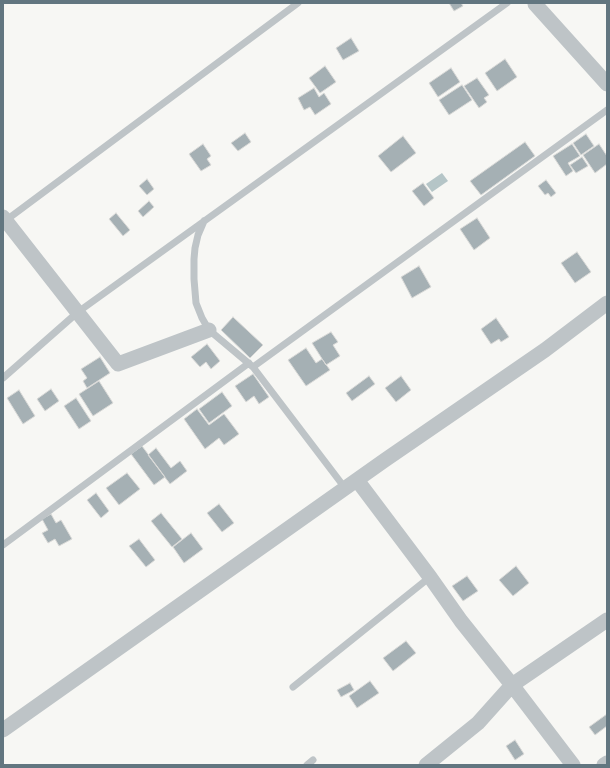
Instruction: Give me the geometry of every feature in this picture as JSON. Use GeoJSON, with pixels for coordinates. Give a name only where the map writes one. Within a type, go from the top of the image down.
{"type":"FeatureCollection","features":[{"type":"Feature","properties":{"kind":"street"},"geometry":{"type":"LineString","coordinates":[[534,3],[605,79]]}},
{"type":"Feature","properties":{"kind":"street"},"geometry":{"type":"LineString","coordinates":[[4,220],[118,364],[209,330]]}},
{"type":"Feature","properties":{"kind":"street"},"geometry":{"type":"LineString","coordinates":[[3,730],[351,484],[545,350],[607,303]]}},
{"type":"Feature","properties":{"kind":"street"},"geometry":{"type":"LineString","coordinates":[[351,484],[430,577],[461,622],[512,685],[572,765]]}},
{"type":"Feature","properties":{"kind":"street"},"geometry":{"type":"LineString","coordinates":[[426,765],[478,723],[512,685],[607,620]]}},
{"type":"Feature","properties":{"kind":"street"},"geometry":{"type":"LineString","coordinates":[[604,765],[607,762]]}},
{"type":"Feature","properties":{"kind":"lane"},"geometry":{"type":"LineString","coordinates":[[4,220],[298,3]]}},
{"type":"Feature","properties":{"kind":"lane"},"geometry":{"type":"LineString","coordinates":[[3,378],[78,312],[507,3]]}},
{"type":"Feature","properties":{"kind":"lane"},"geometry":{"type":"LineString","coordinates":[[3,545],[607,110]]}},
{"type":"Feature","properties":{"kind":"lane"},"geometry":{"type":"LineString","coordinates":[[204,221],[198,235],[195,248],[194,279],[196,304],[202,318],[209,330],[251,365],[351,484]]}},
{"type":"Feature","properties":{"kind":"lane"},"geometry":{"type":"LineString","coordinates":[[294,687],[430,577]]}},
{"type":"Feature","properties":{"kind":"shaded area"},"geometry":{"type":"Polygon","coordinates":[[[442,173],[448,181],[432,192],[426,184],[442,173]]]}},
{"type":"Feature","properties":{"kind":"building"},"geometry":{"type":"Polygon","coordinates":[[[449,3],[461,3],[463,6],[454,11],[449,3]]]}},
{"type":"Feature","properties":{"kind":"building"},"geometry":{"type":"Polygon","coordinates":[[[351,38],[359,51],[343,60],[336,48],[351,38]]]}},
{"type":"Feature","properties":{"kind":"building"},"geometry":{"type":"Polygon","coordinates":[[[505,59],[517,77],[497,91],[485,73],[505,59]]]}},
{"type":"Feature","properties":{"kind":"building"},"geometry":{"type":"Polygon","coordinates":[[[325,66],[336,82],[320,93],[309,78],[325,66]]]}},
{"type":"Feature","properties":{"kind":"building"},"geometry":{"type":"Polygon","coordinates":[[[451,68],[460,82],[438,97],[429,83],[451,68]]]}},
{"type":"Feature","properties":{"kind":"building"},"geometry":{"type":"Polygon","coordinates":[[[477,78],[489,95],[484,98],[487,102],[479,108],[464,86],[477,78]]]}},
{"type":"Feature","properties":{"kind":"building"},"geometry":{"type":"Polygon","coordinates":[[[462,85],[472,100],[449,115],[439,100],[462,85]]]}},
{"type":"Feature","properties":{"kind":"building"},"geometry":{"type":"Polygon","coordinates":[[[314,88],[319,97],[324,93],[331,104],[315,115],[310,107],[304,110],[298,98],[314,88]]]}},
{"type":"Feature","properties":{"kind":"building"},"geometry":{"type":"Polygon","coordinates":[[[245,133],[251,142],[238,151],[231,143],[245,133]]]}},
{"type":"Feature","properties":{"kind":"building"},"geometry":{"type":"Polygon","coordinates":[[[586,134],[594,146],[581,155],[573,143],[586,134]]]}},
{"type":"Feature","properties":{"kind":"building"},"geometry":{"type":"Polygon","coordinates":[[[403,136],[416,153],[391,172],[378,156],[403,136]]]}},
{"type":"Feature","properties":{"kind":"building"},"geometry":{"type":"Polygon","coordinates":[[[525,142],[535,156],[481,195],[470,181],[525,142]]]}},
{"type":"Feature","properties":{"kind":"building"},"geometry":{"type":"Polygon","coordinates":[[[203,144],[211,156],[207,159],[211,165],[201,171],[189,154],[203,144]]]}},
{"type":"Feature","properties":{"kind":"building"},"geometry":{"type":"Polygon","coordinates":[[[572,144],[580,156],[568,163],[573,171],[566,176],[553,156],[572,144]]]}},
{"type":"Feature","properties":{"kind":"building"},"geometry":{"type":"Polygon","coordinates":[[[599,144],[607,156],[607,164],[595,173],[583,155],[599,144]]]}},
{"type":"Feature","properties":{"kind":"building"},"geometry":{"type":"Polygon","coordinates":[[[582,157],[588,166],[576,173],[570,165],[582,157]]]}},
{"type":"Feature","properties":{"kind":"building"},"geometry":{"type":"Polygon","coordinates":[[[147,179],[154,189],[147,195],[139,186],[147,179]]]}},
{"type":"Feature","properties":{"kind":"building"},"geometry":{"type":"Polygon","coordinates":[[[546,180],[556,193],[551,197],[548,193],[545,195],[538,186],[546,180]]]}},
{"type":"Feature","properties":{"kind":"building"},"geometry":{"type":"Polygon","coordinates":[[[423,183],[434,198],[424,206],[412,191],[423,183]]]}},
{"type":"Feature","properties":{"kind":"building"},"geometry":{"type":"Polygon","coordinates":[[[149,201],[154,207],[143,217],[138,211],[149,201]]]}},
{"type":"Feature","properties":{"kind":"building"},"geometry":{"type":"Polygon","coordinates":[[[116,213],[130,230],[123,236],[109,219],[116,213]]]}},
{"type":"Feature","properties":{"kind":"building"},"geometry":{"type":"Polygon","coordinates":[[[477,218],[490,238],[474,250],[460,229],[477,218]]]}},
{"type":"Feature","properties":{"kind":"building"},"geometry":{"type":"Polygon","coordinates":[[[577,252],[591,272],[575,283],[561,263],[577,252]]]}},
{"type":"Feature","properties":{"kind":"building"},"geometry":{"type":"Polygon","coordinates":[[[419,266],[431,287],[412,298],[401,277],[419,266]]]}},
{"type":"Feature","properties":{"kind":"building"},"geometry":{"type":"Polygon","coordinates":[[[233,317],[263,345],[250,358],[221,330],[233,317]]]}},
{"type":"Feature","properties":{"kind":"building"},"geometry":{"type":"Polygon","coordinates":[[[496,318],[509,337],[501,342],[499,339],[491,344],[481,329],[496,318]]]}},
{"type":"Feature","properties":{"kind":"building"},"geometry":{"type":"Polygon","coordinates":[[[331,332],[338,342],[333,345],[340,356],[326,365],[312,343],[331,332]]]}},
{"type":"Feature","properties":{"kind":"building"},"geometry":{"type":"Polygon","coordinates":[[[207,344],[220,361],[211,369],[206,362],[200,367],[191,357],[207,344]]]}},
{"type":"Feature","properties":{"kind":"building"},"geometry":{"type":"Polygon","coordinates":[[[306,348],[316,363],[322,359],[330,370],[306,386],[288,360],[306,348]]]}},
{"type":"Feature","properties":{"kind":"building"},"geometry":{"type":"Polygon","coordinates":[[[100,357],[110,373],[87,388],[83,381],[87,378],[81,369],[100,357]]]}},
{"type":"Feature","properties":{"kind":"building"},"geometry":{"type":"Polygon","coordinates":[[[253,374],[269,397],[259,404],[254,396],[246,402],[235,386],[253,374]]]}},
{"type":"Feature","properties":{"kind":"building"},"geometry":{"type":"Polygon","coordinates":[[[369,376],[375,384],[352,401],[346,393],[369,376]]]}},
{"type":"Feature","properties":{"kind":"building"},"geometry":{"type":"Polygon","coordinates":[[[401,376],[411,390],[396,402],[385,388],[401,376]]]}},
{"type":"Feature","properties":{"kind":"building"},"geometry":{"type":"Polygon","coordinates":[[[99,381],[113,403],[93,416],[79,394],[99,381]]]}},
{"type":"Feature","properties":{"kind":"building"},"geometry":{"type":"Polygon","coordinates":[[[51,389],[59,401],[45,411],[37,399],[51,389]]]}},
{"type":"Feature","properties":{"kind":"building"},"geometry":{"type":"Polygon","coordinates":[[[19,390],[35,416],[23,424],[7,398],[19,390]]]}},
{"type":"Feature","properties":{"kind":"building"},"geometry":{"type":"Polygon","coordinates":[[[222,392],[232,406],[209,423],[199,409],[222,392]]]}},
{"type":"Feature","properties":{"kind":"building"},"geometry":{"type":"Polygon","coordinates":[[[76,398],[91,421],[79,429],[64,406],[76,398]]]}},
{"type":"Feature","properties":{"kind":"building"},"geometry":{"type":"Polygon","coordinates":[[[197,409],[209,425],[224,414],[239,434],[224,445],[219,438],[205,449],[184,419],[197,409]]]}},
{"type":"Feature","properties":{"kind":"building"},"geometry":{"type":"Polygon","coordinates":[[[142,446],[165,477],[154,485],[131,454],[142,446]]]}},
{"type":"Feature","properties":{"kind":"building"},"geometry":{"type":"Polygon","coordinates":[[[156,448],[171,468],[180,461],[187,471],[170,484],[148,455],[156,448]]]}},
{"type":"Feature","properties":{"kind":"building"},"geometry":{"type":"Polygon","coordinates":[[[127,473],[140,489],[119,505],[106,488],[127,473]]]}},
{"type":"Feature","properties":{"kind":"building"},"geometry":{"type":"Polygon","coordinates":[[[96,493],[109,511],[101,518],[87,500],[96,493]]]}},
{"type":"Feature","properties":{"kind":"building"},"geometry":{"type":"Polygon","coordinates":[[[219,504],[234,523],[222,532],[207,513],[219,504]]]}},
{"type":"Feature","properties":{"kind":"building"},"geometry":{"type":"Polygon","coordinates":[[[161,513],[182,539],[172,547],[151,521],[161,513]]]}},
{"type":"Feature","properties":{"kind":"building"},"geometry":{"type":"Polygon","coordinates":[[[51,514],[56,523],[61,520],[72,539],[59,546],[55,539],[48,543],[42,533],[48,530],[42,519],[51,514]]]}},
{"type":"Feature","properties":{"kind":"building"},"geometry":{"type":"Polygon","coordinates":[[[191,533],[203,549],[184,563],[173,547],[191,533]]]}},
{"type":"Feature","properties":{"kind":"building"},"geometry":{"type":"Polygon","coordinates":[[[139,539],[155,560],[146,567],[129,546],[139,539]]]}},
{"type":"Feature","properties":{"kind":"building"},"geometry":{"type":"Polygon","coordinates":[[[516,566],[529,583],[513,596],[499,580],[516,566]]]}},
{"type":"Feature","properties":{"kind":"building"},"geometry":{"type":"Polygon","coordinates":[[[467,576],[478,591],[463,601],[452,586],[467,576]]]}},
{"type":"Feature","properties":{"kind":"building"},"geometry":{"type":"Polygon","coordinates":[[[406,641],[416,653],[393,671],[383,658],[406,641]]]}},
{"type":"Feature","properties":{"kind":"building"},"geometry":{"type":"Polygon","coordinates":[[[370,681],[379,693],[357,708],[349,696],[370,681]]]}},
{"type":"Feature","properties":{"kind":"building"},"geometry":{"type":"Polygon","coordinates":[[[350,683],[354,690],[341,697],[337,690],[350,683]]]}},
{"type":"Feature","properties":{"kind":"building"},"geometry":{"type":"Polygon","coordinates":[[[607,714],[607,726],[595,735],[589,727],[607,714]]]}},
{"type":"Feature","properties":{"kind":"building"},"geometry":{"type":"Polygon","coordinates":[[[515,740],[524,754],[515,760],[506,746],[515,740]]]}}]}
